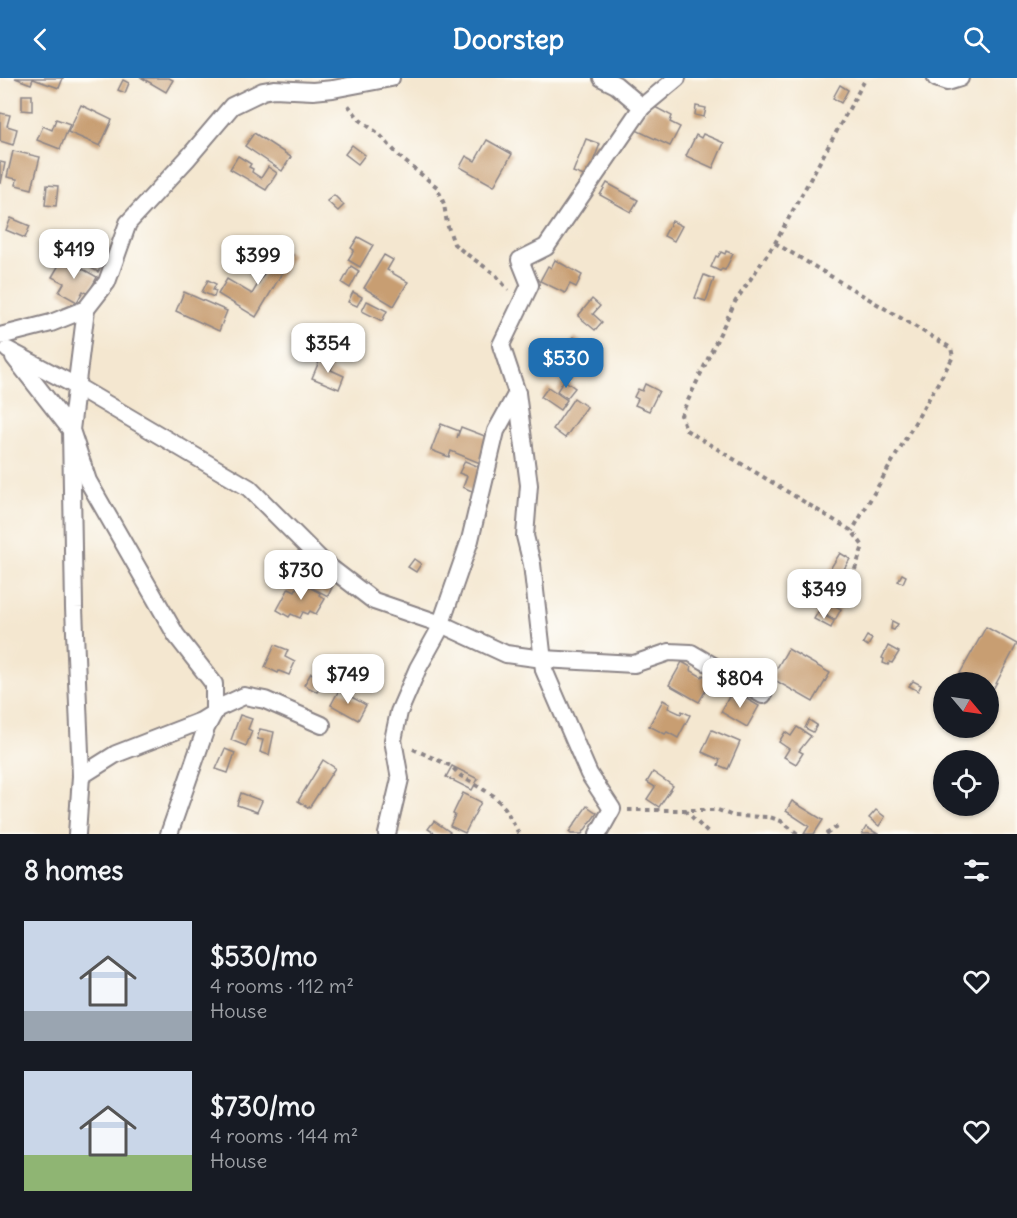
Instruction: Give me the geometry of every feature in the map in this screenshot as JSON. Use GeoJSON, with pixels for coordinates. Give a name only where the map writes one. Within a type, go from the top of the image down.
{"type":"FeatureCollection","features":[{"type":"Feature","properties":{"kind":"street"},"geometry":{"type":"LineString","coordinates":[[3,343],[86,309],[107,282],[128,223],[232,106],[263,91],[274,89],[313,91],[391,78]]}},
{"type":"Feature","properties":{"kind":"street"},"geometry":{"type":"LineString","coordinates":[[602,78],[616,85],[642,107]]}},
{"type":"Feature","properties":{"kind":"street"},"geometry":{"type":"LineString","coordinates":[[597,834],[612,809],[589,774],[544,670],[532,564],[525,536],[529,485],[517,393],[501,345],[530,285],[520,260],[546,247],[642,107],[677,78]]}},
{"type":"Feature","properties":{"kind":"street"},"geometry":{"type":"LineString","coordinates":[[936,78],[947,82],[960,78]]}},
{"type":"Feature","properties":{"kind":"street"},"geometry":{"type":"LineString","coordinates":[[77,834],[81,776],[74,608],[71,429],[86,309]]}},
{"type":"Feature","properties":{"kind":"street"},"geometry":{"type":"LineString","coordinates":[[3,343],[249,488],[323,562],[374,602],[441,624],[506,654],[543,659],[634,664],[669,652],[691,654],[764,696]]}},
{"type":"Feature","properties":{"kind":"street"},"geometry":{"type":"LineString","coordinates":[[3,343],[71,429],[88,481],[176,635],[214,684],[214,713]]}},
{"type":"Feature","properties":{"kind":"street"},"geometry":{"type":"LineString","coordinates":[[387,834],[400,779],[393,740],[399,712],[418,668],[441,624],[470,540],[496,431],[517,393]]}},
{"type":"Feature","properties":{"kind":"street"},"geometry":{"type":"LineString","coordinates":[[168,834],[206,728],[216,709],[244,696],[265,700],[322,725]]}},
{"type":"Feature","properties":{"kind":"street"},"geometry":{"type":"LineString","coordinates":[[81,776],[116,754],[214,713]]}},
{"type":"Feature","properties":{"kind":"path"},"geometry":{"type":"LineString","coordinates":[[849,587],[863,546],[852,531],[686,430],[681,415],[735,302],[775,243],[866,78]]}},
{"type":"Feature","properties":{"kind":"path"},"geometry":{"type":"LineString","coordinates":[[333,89],[360,120],[379,134],[402,159],[437,187],[444,204],[447,224],[454,244],[495,274],[521,303]]}},
{"type":"Feature","properties":{"kind":"path"},"geometry":{"type":"LineString","coordinates":[[775,243],[951,348],[953,357],[852,531]]}},
{"type":"Feature","properties":{"kind":"path"},"geometry":{"type":"LineString","coordinates":[[393,740],[451,766],[461,776],[494,796],[505,808],[519,834]]}},
{"type":"Feature","properties":{"kind":"path"},"geometry":{"type":"LineString","coordinates":[[612,809],[718,810],[733,816],[770,817],[781,821],[798,834]]}},
{"type":"Feature","properties":{"kind":"path"},"geometry":{"type":"LineString","coordinates":[[685,810],[709,834]]}},
{"type":"Feature","properties":{"kind":"path"},"geometry":{"type":"LineString","coordinates":[[826,834],[840,825]]}},
{"type":"Feature","properties":{"kind":"building"},"geometry":{"type":"Polygon","coordinates":[[[15,78],[63,78],[59,88],[33,79],[31,84],[15,78]]]}},
{"type":"Feature","properties":{"kind":"building"},"geometry":{"type":"Polygon","coordinates":[[[142,78],[169,78],[173,80],[166,92],[142,78]]]}},
{"type":"Feature","properties":{"kind":"building"},"geometry":{"type":"Polygon","coordinates":[[[123,80],[129,83],[125,93],[118,90],[123,80]]]}},
{"type":"Feature","properties":{"kind":"building"},"geometry":{"type":"Polygon","coordinates":[[[840,85],[848,90],[841,103],[833,98],[840,85]]]}},
{"type":"Feature","properties":{"kind":"building"},"geometry":{"type":"Polygon","coordinates":[[[22,95],[32,95],[32,111],[22,110],[22,95]]]}},
{"type":"Feature","properties":{"kind":"building"},"geometry":{"type":"Polygon","coordinates":[[[81,105],[112,120],[100,146],[68,132],[81,105]]]}},
{"type":"Feature","properties":{"kind":"building"},"geometry":{"type":"Polygon","coordinates":[[[653,106],[672,116],[670,122],[680,127],[670,146],[636,130],[648,108],[652,110],[653,106]]]}},
{"type":"Feature","properties":{"kind":"building"},"geometry":{"type":"Polygon","coordinates":[[[696,106],[706,108],[704,117],[695,115],[696,106]]]}},
{"type":"Feature","properties":{"kind":"building"},"geometry":{"type":"Polygon","coordinates":[[[0,113],[10,115],[7,126],[17,129],[13,145],[0,141],[0,113]]]}},
{"type":"Feature","properties":{"kind":"building"},"geometry":{"type":"Polygon","coordinates":[[[56,119],[70,124],[60,149],[37,140],[43,126],[52,130],[56,119]]]}},
{"type":"Feature","properties":{"kind":"building"},"geometry":{"type":"Polygon","coordinates":[[[254,133],[291,157],[282,171],[245,146],[254,133]]]}},
{"type":"Feature","properties":{"kind":"building"},"geometry":{"type":"Polygon","coordinates":[[[703,134],[724,143],[713,168],[686,156],[696,135],[701,138],[703,134]]]}},
{"type":"Feature","properties":{"kind":"building"},"geometry":{"type":"Polygon","coordinates":[[[586,139],[600,144],[587,177],[573,172],[586,139]]]}},
{"type":"Feature","properties":{"kind":"building"},"geometry":{"type":"Polygon","coordinates":[[[487,140],[512,154],[494,186],[460,167],[466,156],[475,161],[487,140]]]}},
{"type":"Feature","properties":{"kind":"building"},"geometry":{"type":"Polygon","coordinates":[[[352,145],[365,155],[358,164],[345,154],[352,145]]]}},
{"type":"Feature","properties":{"kind":"building"},"geometry":{"type":"Polygon","coordinates":[[[13,151],[40,157],[32,189],[16,185],[17,179],[7,177],[13,151]]]}},
{"type":"Feature","properties":{"kind":"building"},"geometry":{"type":"Polygon","coordinates":[[[238,156],[251,164],[249,167],[253,169],[252,172],[261,178],[268,167],[277,173],[266,190],[230,169],[238,156]]]}},
{"type":"Feature","properties":{"kind":"building"},"geometry":{"type":"Polygon","coordinates":[[[0,162],[5,163],[1,183],[0,183],[0,162]]]}},
{"type":"Feature","properties":{"kind":"building"},"geometry":{"type":"Polygon","coordinates":[[[607,183],[638,200],[631,212],[600,195],[607,183]]]}},
{"type":"Feature","properties":{"kind":"building"},"geometry":{"type":"Polygon","coordinates":[[[47,185],[58,186],[56,206],[45,205],[47,185]]]}},
{"type":"Feature","properties":{"kind":"building"},"geometry":{"type":"Polygon","coordinates":[[[334,195],[344,205],[338,211],[327,201],[334,195]]]}},
{"type":"Feature","properties":{"kind":"building"},"geometry":{"type":"Polygon","coordinates":[[[11,218],[30,226],[25,238],[6,230],[11,218]]]}},
{"type":"Feature","properties":{"kind":"building"},"geometry":{"type":"Polygon","coordinates":[[[672,221],[682,226],[674,241],[664,236],[672,221]]]}},
{"type":"Feature","properties":{"kind":"building"},"geometry":{"type":"Polygon","coordinates":[[[358,237],[373,245],[360,267],[348,260],[354,250],[351,248],[358,237]]]}},
{"type":"Feature","properties":{"kind":"building"},"geometry":{"type":"Polygon","coordinates":[[[280,247],[293,255],[256,317],[218,294],[227,279],[252,294],[280,247]]]}},
{"type":"Feature","properties":{"kind":"building"},"geometry":{"type":"Polygon","coordinates":[[[726,251],[733,254],[725,270],[720,271],[711,267],[716,256],[718,257],[721,252],[725,254],[726,251]]]}},
{"type":"Feature","properties":{"kind":"building"},"geometry":{"type":"Polygon","coordinates":[[[384,255],[393,260],[387,270],[408,282],[394,306],[364,288],[384,255]]]}},
{"type":"Feature","properties":{"kind":"building"},"geometry":{"type":"Polygon","coordinates":[[[63,258],[97,277],[88,294],[83,291],[77,302],[59,292],[64,283],[52,277],[63,258]]]}},
{"type":"Feature","properties":{"kind":"building"},"geometry":{"type":"Polygon","coordinates":[[[555,260],[582,275],[576,287],[570,284],[565,293],[540,281],[548,266],[551,268],[555,260]]]}},
{"type":"Feature","properties":{"kind":"building"},"geometry":{"type":"Polygon","coordinates":[[[93,263],[101,267],[98,272],[91,268],[93,263]]]}},
{"type":"Feature","properties":{"kind":"building"},"geometry":{"type":"Polygon","coordinates":[[[351,266],[359,271],[350,288],[342,283],[351,266]]]}},
{"type":"Feature","properties":{"kind":"building"},"geometry":{"type":"Polygon","coordinates":[[[704,275],[714,279],[706,301],[695,298],[704,275]]]}},
{"type":"Feature","properties":{"kind":"building"},"geometry":{"type":"Polygon","coordinates":[[[208,280],[216,284],[213,290],[216,291],[214,297],[202,292],[208,280]]]}},
{"type":"Feature","properties":{"kind":"building"},"geometry":{"type":"Polygon","coordinates":[[[184,292],[227,311],[219,331],[176,311],[184,292]]]}},
{"type":"Feature","properties":{"kind":"building"},"geometry":{"type":"Polygon","coordinates":[[[353,292],[362,297],[357,306],[348,302],[353,292]]]}},
{"type":"Feature","properties":{"kind":"building"},"geometry":{"type":"Polygon","coordinates":[[[592,299],[600,306],[593,314],[602,322],[595,330],[578,316],[592,299]]]}},
{"type":"Feature","properties":{"kind":"building"},"geometry":{"type":"Polygon","coordinates":[[[367,301],[387,311],[382,321],[362,311],[367,301]]]}},
{"type":"Feature","properties":{"kind":"building"},"geometry":{"type":"Polygon","coordinates":[[[574,337],[583,343],[572,358],[580,364],[571,377],[554,364],[574,337]]]}},
{"type":"Feature","properties":{"kind":"building"},"geometry":{"type":"Polygon","coordinates":[[[321,357],[334,363],[331,370],[344,376],[339,389],[312,378],[321,357]]]}},
{"type":"Feature","properties":{"kind":"building"},"geometry":{"type":"Polygon","coordinates":[[[564,380],[575,388],[567,398],[557,391],[564,380]]]}},
{"type":"Feature","properties":{"kind":"building"},"geometry":{"type":"Polygon","coordinates":[[[645,384],[659,391],[649,411],[635,405],[638,399],[634,397],[638,389],[642,391],[645,384]]]}},
{"type":"Feature","properties":{"kind":"building"},"geometry":{"type":"Polygon","coordinates":[[[548,387],[567,400],[560,410],[541,397],[548,387]]]}},
{"type":"Feature","properties":{"kind":"building"},"geometry":{"type":"Polygon","coordinates":[[[574,398],[587,407],[565,438],[553,429],[574,398]]]}},
{"type":"Feature","properties":{"kind":"building"},"geometry":{"type":"Polygon","coordinates":[[[441,424],[459,431],[457,438],[461,427],[490,438],[480,463],[451,451],[449,457],[431,450],[441,424]]]}},
{"type":"Feature","properties":{"kind":"building"},"geometry":{"type":"Polygon","coordinates":[[[465,461],[484,469],[474,492],[463,487],[467,476],[459,473],[465,461]]]}},
{"type":"Feature","properties":{"kind":"building"},"geometry":{"type":"Polygon","coordinates":[[[840,553],[850,559],[830,593],[819,587],[840,553]]]}},
{"type":"Feature","properties":{"kind":"building"},"geometry":{"type":"Polygon","coordinates":[[[414,559],[421,564],[416,572],[408,567],[414,559]]]}},
{"type":"Feature","properties":{"kind":"building"},"geometry":{"type":"Polygon","coordinates":[[[902,574],[906,576],[903,583],[898,581],[902,574]]]}},
{"type":"Feature","properties":{"kind":"building"},"geometry":{"type":"Polygon","coordinates":[[[316,576],[333,585],[328,596],[310,587],[316,576]]]}},
{"type":"Feature","properties":{"kind":"building"},"geometry":{"type":"Polygon","coordinates":[[[300,582],[320,593],[319,595],[325,599],[316,614],[310,611],[308,614],[303,612],[300,618],[291,614],[289,617],[277,610],[289,588],[295,591],[300,582]]]}},
{"type":"Feature","properties":{"kind":"building"},"geometry":{"type":"Polygon","coordinates":[[[828,602],[841,609],[835,620],[822,613],[828,602]]]}},
{"type":"Feature","properties":{"kind":"building"},"geometry":{"type":"Polygon","coordinates":[[[818,612],[834,621],[831,628],[814,619],[818,612]]]}},
{"type":"Feature","properties":{"kind":"building"},"geometry":{"type":"Polygon","coordinates":[[[892,621],[898,624],[894,630],[891,629],[892,621]]]}},
{"type":"Feature","properties":{"kind":"building"},"geometry":{"type":"Polygon","coordinates":[[[986,627],[1017,644],[999,678],[999,672],[961,672],[986,627]]]}},
{"type":"Feature","properties":{"kind":"building"},"geometry":{"type":"Polygon","coordinates":[[[867,636],[872,639],[868,646],[863,643],[867,636]]]}},
{"type":"Feature","properties":{"kind":"building"},"geometry":{"type":"Polygon","coordinates":[[[275,645],[288,650],[285,657],[295,662],[289,675],[265,667],[275,645]]]}},
{"type":"Feature","properties":{"kind":"building"},"geometry":{"type":"Polygon","coordinates":[[[888,646],[899,652],[888,665],[883,663],[882,658],[888,646]]]}},
{"type":"Feature","properties":{"kind":"building"},"geometry":{"type":"Polygon","coordinates":[[[788,649],[830,673],[813,702],[771,678],[788,649]]]}},
{"type":"Feature","properties":{"kind":"building"},"geometry":{"type":"Polygon","coordinates":[[[682,662],[702,677],[703,675],[712,679],[699,702],[669,685],[682,662]]]}},
{"type":"Feature","properties":{"kind":"building"},"geometry":{"type":"Polygon","coordinates":[[[311,673],[324,679],[317,692],[304,685],[311,673]]]}},
{"type":"Feature","properties":{"kind":"building"},"geometry":{"type":"Polygon","coordinates":[[[913,681],[921,685],[918,691],[909,686],[913,681]]]}},
{"type":"Feature","properties":{"kind":"building"},"geometry":{"type":"Polygon","coordinates":[[[339,690],[366,705],[358,720],[331,705],[339,690]]]}},
{"type":"Feature","properties":{"kind":"building"},"geometry":{"type":"Polygon","coordinates":[[[731,693],[739,697],[740,695],[759,706],[747,727],[721,712],[731,693]]]}},
{"type":"Feature","properties":{"kind":"building"},"geometry":{"type":"Polygon","coordinates":[[[663,700],[670,704],[668,708],[690,715],[678,738],[649,726],[663,700]]]}},
{"type":"Feature","properties":{"kind":"building"},"geometry":{"type":"Polygon","coordinates":[[[240,715],[252,719],[248,729],[252,731],[246,746],[231,740],[240,715]]]}},
{"type":"Feature","properties":{"kind":"building"},"geometry":{"type":"Polygon","coordinates":[[[809,720],[817,725],[813,732],[805,728],[809,720]]]}},
{"type":"Feature","properties":{"kind":"building"},"geometry":{"type":"Polygon","coordinates":[[[797,727],[811,736],[799,751],[803,753],[796,764],[784,757],[789,749],[779,742],[785,732],[791,736],[797,727]]]}},
{"type":"Feature","properties":{"kind":"building"},"geometry":{"type":"Polygon","coordinates":[[[260,729],[274,732],[269,755],[260,752],[263,740],[257,739],[260,729]]]}},
{"type":"Feature","properties":{"kind":"building"},"geometry":{"type":"Polygon","coordinates":[[[712,730],[740,742],[728,769],[718,765],[720,760],[702,752],[712,730]]]}},
{"type":"Feature","properties":{"kind":"building"},"geometry":{"type":"Polygon","coordinates":[[[225,749],[235,753],[228,773],[216,769],[225,749]]]}},
{"type":"Feature","properties":{"kind":"building"},"geometry":{"type":"Polygon","coordinates":[[[323,760],[335,768],[309,808],[298,801],[323,760]]]}},
{"type":"Feature","properties":{"kind":"building"},"geometry":{"type":"Polygon","coordinates":[[[452,766],[478,779],[472,790],[446,777],[452,766]]]}},
{"type":"Feature","properties":{"kind":"building"},"geometry":{"type":"Polygon","coordinates":[[[653,772],[673,786],[659,807],[647,799],[655,787],[647,782],[653,772]]]}},
{"type":"Feature","properties":{"kind":"building"},"geometry":{"type":"Polygon","coordinates":[[[241,793],[262,801],[257,812],[237,805],[241,793]]]}},
{"type":"Feature","properties":{"kind":"building"},"geometry":{"type":"Polygon","coordinates":[[[463,793],[481,802],[465,833],[450,826],[463,793]]]}},
{"type":"Feature","properties":{"kind":"building"},"geometry":{"type":"Polygon","coordinates":[[[792,801],[823,820],[814,834],[804,834],[809,826],[786,811],[792,801]]]}},
{"type":"Feature","properties":{"kind":"building"},"geometry":{"type":"Polygon","coordinates":[[[587,806],[597,813],[582,834],[571,834],[569,832],[587,806]]]}},
{"type":"Feature","properties":{"kind":"building"},"geometry":{"type":"Polygon","coordinates":[[[876,810],[885,817],[879,826],[869,818],[876,810]]]}},
{"type":"Feature","properties":{"kind":"building"},"geometry":{"type":"Polygon","coordinates":[[[434,821],[450,832],[449,834],[436,834],[428,829],[434,821]]]}},
{"type":"Feature","properties":{"kind":"building"},"geometry":{"type":"Polygon","coordinates":[[[866,827],[878,834],[862,834],[866,827]]]}}]}
